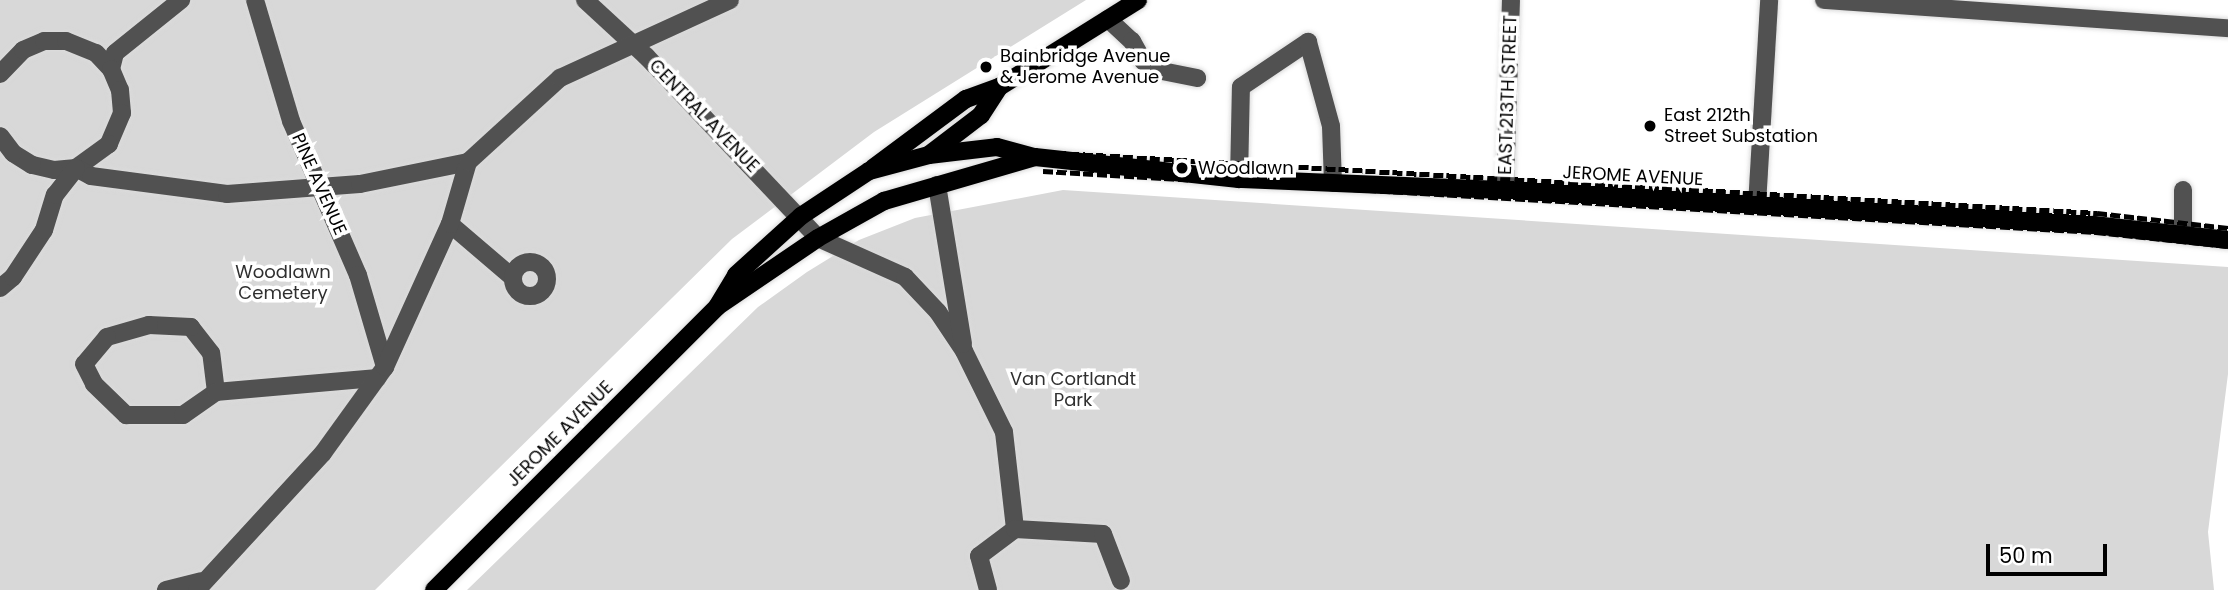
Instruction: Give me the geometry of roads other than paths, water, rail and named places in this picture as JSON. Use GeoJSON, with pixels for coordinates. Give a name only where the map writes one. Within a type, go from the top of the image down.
{"type":"FeatureCollection","features":[{"type":"Feature","properties":{"kind":"main road"},"geometry":{"type":"LineString","coordinates":[[869,171],[966,99],[999,87],[1138,0]]}},
{"type":"Feature","properties":{"kind":"main road"},"geometry":{"type":"LineString","coordinates":[[937,185],[929,155],[981,115],[999,87]]}},
{"type":"Feature","properties":{"kind":"main road","name":"JEROME AVENUE"},"geometry":{"type":"LineString","coordinates":[[717,307],[736,275],[801,216],[869,171],[929,155],[997,147],[1035,157],[1238,179],[1505,190],[1758,205],[2178,234],[2228,240]]}},
{"type":"Feature","properties":{"kind":"main road","name":"JEROME AVENUE"},"geometry":{"type":"LineString","coordinates":[[434,590],[717,307],[818,238],[884,201],[1035,157]]}},
{"type":"Feature","properties":{"kind":"street"},"geometry":{"type":"LineString","coordinates":[[111,69],[115,53],[181,0]]}},
{"type":"Feature","properties":{"kind":"street","name":"PINE AVENUE"},"geometry":{"type":"LineString","coordinates":[[255,0],[291,121],[358,275],[381,373]]}},
{"type":"Feature","properties":{"kind":"street","name":"CENTRAL AVENUE"},"geometry":{"type":"LineString","coordinates":[[585,0],[631,42],[801,216],[818,238]]}},
{"type":"Feature","properties":{"kind":"street"},"geometry":{"type":"LineString","coordinates":[[166,590],[199,586],[323,453],[381,373],[450,224],[468,162],[560,78],[631,42],[730,0]]}},
{"type":"Feature","properties":{"kind":"street","name":"EAST 213TH STREET"},"geometry":{"type":"LineString","coordinates":[[1505,190],[1511,0]]}},
{"type":"Feature","properties":{"kind":"street"},"geometry":{"type":"LineString","coordinates":[[1758,205],[1769,0]]}},
{"type":"Feature","properties":{"kind":"street"},"geometry":{"type":"LineString","coordinates":[[1824,0],[2228,28]]}},
{"type":"Feature","properties":{"kind":"street"},"geometry":{"type":"LineString","coordinates":[[1108,19],[1132,41],[1143,61],[1157,70],[1197,78]]}},
{"type":"Feature","properties":{"kind":"street"},"geometry":{"type":"LineString","coordinates":[[0,74],[23,50],[44,41],[76,45],[96,53],[111,69],[120,90],[119,124],[109,145],[76,168],[55,195],[44,230],[13,277],[0,288]]}},
{"type":"Feature","properties":{"kind":"street"},"geometry":{"type":"LineString","coordinates":[[1238,179],[1241,86],[1308,42],[1331,125],[1334,183]]}},
{"type":"Feature","properties":{"kind":"street"},"geometry":{"type":"LineString","coordinates":[[0,136],[6,154],[43,168],[76,168],[91,176],[227,194],[321,188],[468,162]]}},
{"type":"Feature","properties":{"kind":"street"},"geometry":{"type":"LineString","coordinates":[[937,185],[964,351]]}},
{"type":"Feature","properties":{"kind":"street"},"geometry":{"type":"LineString","coordinates":[[2178,234],[2179,189]]}},
{"type":"Feature","properties":{"kind":"street"},"geometry":{"type":"LineString","coordinates":[[450,224],[512,277]]}},
{"type":"Feature","properties":{"kind":"street"},"geometry":{"type":"LineString","coordinates":[[818,238],[905,277],[938,312],[964,351],[1004,432],[1015,529]]}},
{"type":"Feature","properties":{"kind":"street"},"geometry":{"type":"LineString","coordinates":[[216,392],[211,353],[191,327],[149,325],[107,337],[84,364],[93,384],[125,415],[183,415],[216,392],[381,373]]}},
{"type":"Feature","properties":{"kind":"street"},"geometry":{"type":"LineString","coordinates":[[988,590],[979,556],[1015,529],[1102,534],[1121,582]]}},
{"type":"Feature","properties":{"kind":"railway"},"geometry":{"type":"LineString","coordinates":[[1042,152],[2097,213],[2228,228]]}},
{"type":"Feature","properties":{"kind":"railway"},"geometry":{"type":"LineString","coordinates":[[1043,171],[2096,232],[2228,246]]}},
{"type":"Feature","properties":{"kind":"place","name":"Bainbridge Avenue & Jerome Avenue"},"geometry":{"type":"Point","coordinates":[986,67]}},
{"type":"Feature","properties":{"kind":"place","name":"East 212th Street Substation"},"geometry":{"type":"Point","coordinates":[1650,126]}},
{"type":"Feature","properties":{"kind":"place","name":"Woodlawn"},"geometry":{"type":"Point","coordinates":[1182,168]}},
{"type":"Feature","properties":{"kind":"park label","name":"Woodlawn Cemetery"},"geometry":{"type":"Point","coordinates":[283,283]}},
{"type":"Feature","properties":{"kind":"park label","name":"Van Cortlandt Park"},"geometry":{"type":"Point","coordinates":[1073,390]}}]}
